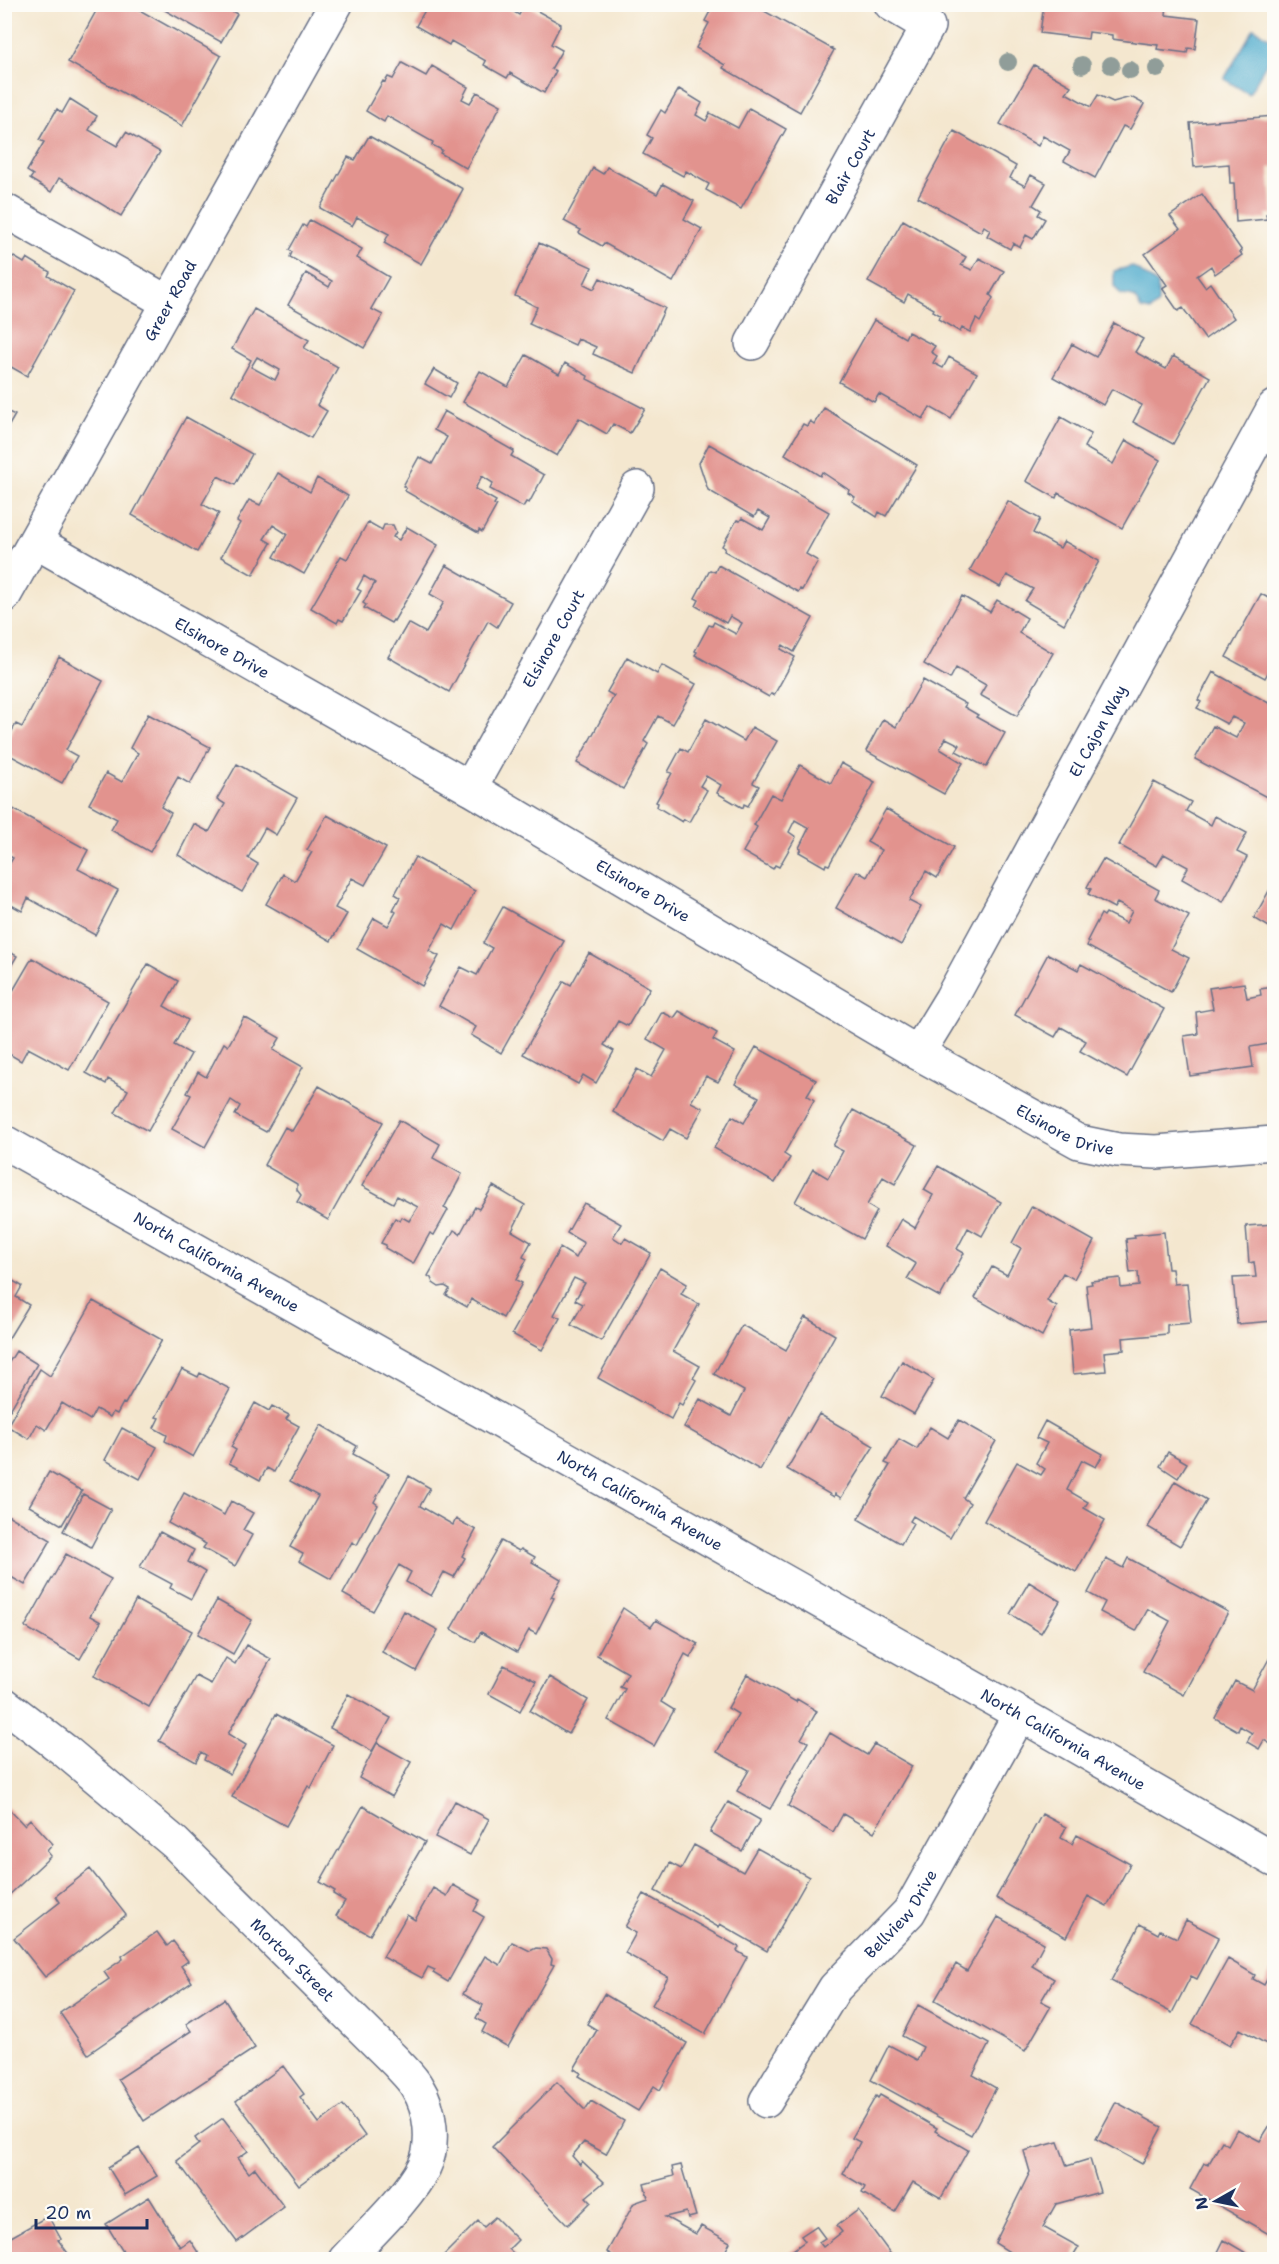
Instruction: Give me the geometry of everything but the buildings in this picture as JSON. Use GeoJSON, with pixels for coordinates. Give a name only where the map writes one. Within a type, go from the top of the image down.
{"type":"FeatureCollection","features":[{"type":"Feature","properties":{"kind":"street","name":"Greer Road"},"geometry":{"type":"LineString","coordinates":[[4,596],[336,4]]}},
{"type":"Feature","properties":{"kind":"street","name":"Blair Court"},"geometry":{"type":"LineString","coordinates":[[752,343],[928,26],[891,4]]}},
{"type":"Feature","properties":{"kind":"street"},"geometry":{"type":"LineString","coordinates":[[4,210],[169,303]]}},
{"type":"Feature","properties":{"kind":"street","name":"El Cajon Way"},"geometry":{"type":"LineString","coordinates":[[918,1053],[951,999],[1275,407]]}},
{"type":"Feature","properties":{"kind":"street","name":"Elsinore Court"},"geometry":{"type":"LineString","coordinates":[[470,788],[636,488]]}},
{"type":"Feature","properties":{"kind":"street","name":"Elsinore Drive"},"geometry":{"type":"LineString","coordinates":[[36,542],[470,788],[918,1053],[1079,1142],[1118,1150],[1156,1152],[1275,1143]]}},
{"type":"Feature","properties":{"kind":"street","name":"North California Avenue"},"geometry":{"type":"LineString","coordinates":[[4,1143],[1020,1714],[1275,1860]]}},
{"type":"Feature","properties":{"kind":"street","name":"Morton Street"},"geometry":{"type":"LineString","coordinates":[[4,1704],[64,1750],[175,1843],[396,2062],[417,2087],[429,2114],[430,2140],[425,2165],[413,2186],[345,2259]]}},
{"type":"Feature","properties":{"kind":"street","name":"Bellview Drive"},"geometry":{"type":"LineString","coordinates":[[766,2101],[835,1988],[909,1912],[1020,1714]]}},
{"type":"Feature","properties":{"kind":"water"},"geometry":{"type":"Polygon","coordinates":[[[1254,28],[1274,41],[1274,50],[1249,94],[1224,79],[1254,28]]]}},
{"type":"Feature","properties":{"kind":"water"},"geometry":{"type":"Polygon","coordinates":[[[1132,266],[1158,285],[1158,304],[1150,311],[1141,309],[1134,298],[1121,295],[1114,286],[1114,271],[1132,266]]]}}]}
